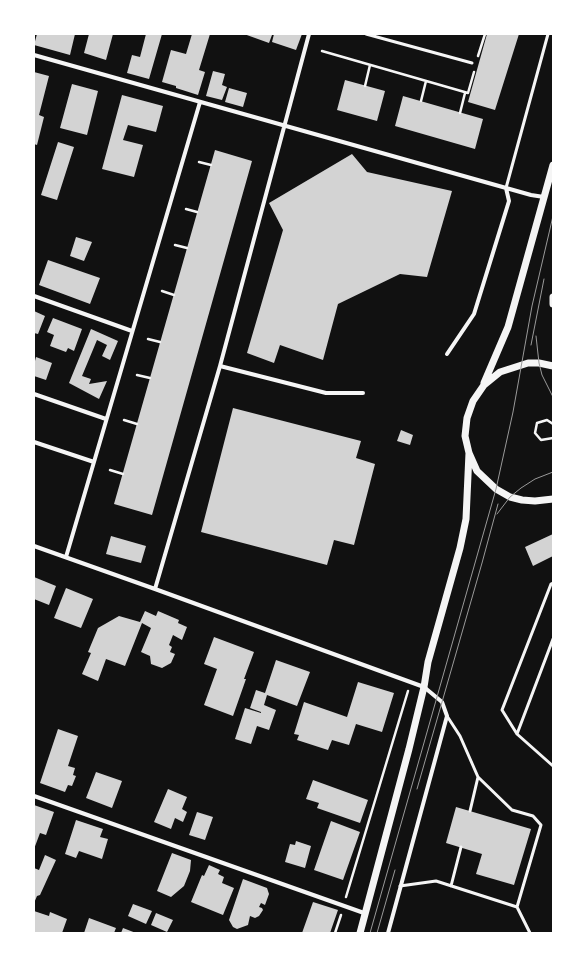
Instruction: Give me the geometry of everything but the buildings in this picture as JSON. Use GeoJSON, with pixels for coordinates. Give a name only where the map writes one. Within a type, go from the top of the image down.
{"type":"FeatureCollection","features":[{"type":"Feature","properties":{"kind":"street"},"geometry":{"type":"LineString","coordinates":[[155,589],[220,366],[309,34]]}},
{"type":"Feature","properties":{"kind":"street"},"geometry":{"type":"LineString","coordinates":[[34,55],[543,199]]}},
{"type":"Feature","properties":{"kind":"street"},"geometry":{"type":"LineString","coordinates":[[66,558],[200,102]]}},
{"type":"Feature","properties":{"kind":"street"},"geometry":{"type":"LineString","coordinates":[[553,165],[508,327],[484,385],[473,400],[467,418],[465,436],[469,453],[477,471],[500,492],[510,497],[522,500],[535,501],[553,498]]}},
{"type":"Feature","properties":{"kind":"street"},"geometry":{"type":"LineString","coordinates":[[447,354],[474,314],[509,201],[506,188]]}},
{"type":"Feature","properties":{"kind":"street"},"geometry":{"type":"LineString","coordinates":[[34,296],[132,332]]}},
{"type":"Feature","properties":{"kind":"street"},"geometry":{"type":"LineString","coordinates":[[553,297],[553,304]]}},
{"type":"Feature","properties":{"kind":"street"},"geometry":{"type":"LineString","coordinates":[[484,385],[500,372],[528,363],[539,363],[553,366]]}},
{"type":"Feature","properties":{"kind":"street"},"geometry":{"type":"LineString","coordinates":[[220,366],[326,393],[363,394]]}},
{"type":"Feature","properties":{"kind":"street"},"geometry":{"type":"LineString","coordinates":[[34,394],[106,419]]}},
{"type":"Feature","properties":{"kind":"street"},"geometry":{"type":"LineString","coordinates":[[34,442],[94,462]]}},
{"type":"Feature","properties":{"kind":"street"},"geometry":{"type":"LineString","coordinates":[[360,933],[364,913],[409,749],[424,687],[428,662],[460,548],[466,519],[469,453]]}},
{"type":"Feature","properties":{"kind":"street"},"geometry":{"type":"LineString","coordinates":[[34,546],[424,687],[442,702],[447,716],[388,933]]}},
{"type":"Feature","properties":{"kind":"street"},"geometry":{"type":"LineString","coordinates":[[34,796],[364,913]]}},
{"type":"Feature","properties":{"kind":"lane"},"geometry":{"type":"LineString","coordinates":[[366,34],[472,64]]}},
{"type":"Feature","properties":{"kind":"lane"},"geometry":{"type":"LineString","coordinates":[[506,188],[548,34]]}},
{"type":"Feature","properties":{"kind":"lane"},"geometry":{"type":"LineString","coordinates":[[553,583],[551,584],[502,710],[517,734],[553,766]]}},
{"type":"Feature","properties":{"kind":"lane"},"geometry":{"type":"LineString","coordinates":[[517,734],[553,640]]}},
{"type":"Feature","properties":{"kind":"lane"},"geometry":{"type":"LineString","coordinates":[[447,716],[460,736],[478,777],[512,810],[533,816],[540,825],[518,907],[530,933]]}},
{"type":"Feature","properties":{"kind":"lane"},"geometry":{"type":"LineString","coordinates":[[470,811],[478,777]]}},
{"type":"Feature","properties":{"kind":"lane"},"geometry":{"type":"LineString","coordinates":[[451,886],[461,848]]}},
{"type":"Feature","properties":{"kind":"lane"},"geometry":{"type":"LineString","coordinates":[[400,886],[436,881],[518,907]]}},
{"type":"Feature","properties":{"kind":"path"},"geometry":{"type":"LineString","coordinates":[[478,56],[485,34]]}},
{"type":"Feature","properties":{"kind":"path"},"geometry":{"type":"LineString","coordinates":[[322,51],[468,93],[474,71]]}},
{"type":"Feature","properties":{"kind":"path"},"geometry":{"type":"LineString","coordinates":[[365,86],[370,65]]}},
{"type":"Feature","properties":{"kind":"path"},"geometry":{"type":"LineString","coordinates":[[420,101],[426,81]]}},
{"type":"Feature","properties":{"kind":"path"},"geometry":{"type":"LineString","coordinates":[[460,112],[465,92]]}},
{"type":"Feature","properties":{"kind":"path"},"geometry":{"type":"LineString","coordinates":[[199,162],[211,165]]}},
{"type":"Feature","properties":{"kind":"path"},"geometry":{"type":"LineString","coordinates":[[186,209],[197,212]]}},
{"type":"Feature","properties":{"kind":"path"},"geometry":{"type":"LineString","coordinates":[[175,245],[187,248]]}},
{"type":"Feature","properties":{"kind":"path"},"geometry":{"type":"LineString","coordinates":[[162,291],[174,295]]}},
{"type":"Feature","properties":{"kind":"path"},"geometry":{"type":"LineString","coordinates":[[148,339],[160,342]]}},
{"type":"Feature","properties":{"kind":"path"},"geometry":{"type":"LineString","coordinates":[[137,375],[150,378]]}},
{"type":"Feature","properties":{"kind":"path"},"geometry":{"type":"LineString","coordinates":[[124,420],[137,424]]}},
{"type":"Feature","properties":{"kind":"path"},"geometry":{"type":"LineString","coordinates":[[553,424],[546,420],[537,423],[535,433],[541,440],[553,438]]}},
{"type":"Feature","properties":{"kind":"path"},"geometry":{"type":"LineString","coordinates":[[110,470],[123,474]]}},
{"type":"Feature","properties":{"kind":"path"},"geometry":{"type":"LineString","coordinates":[[335,933],[410,683]]}},
{"type":"Feature","properties":{"kind":"tram line"},"geometry":{"type":"LineString","coordinates":[[370,933],[496,489],[513,412],[532,306],[553,216]]}},
{"type":"Feature","properties":{"kind":"tram line"},"geometry":{"type":"LineString","coordinates":[[531,345],[544,279]]}},
{"type":"Feature","properties":{"kind":"tram line"},"geometry":{"type":"LineString","coordinates":[[536,336],[542,375],[553,397]]}},
{"type":"Feature","properties":{"kind":"tram line"},"geometry":{"type":"LineString","coordinates":[[497,514],[510,497],[521,488],[535,479],[553,472]]}},
{"type":"Feature","properties":{"kind":"tram line"},"geometry":{"type":"LineString","coordinates":[[417,789],[498,504]]}},
{"type":"Feature","properties":{"kind":"tram line"},"geometry":{"type":"LineString","coordinates":[[377,933],[395,870]]}}]}
